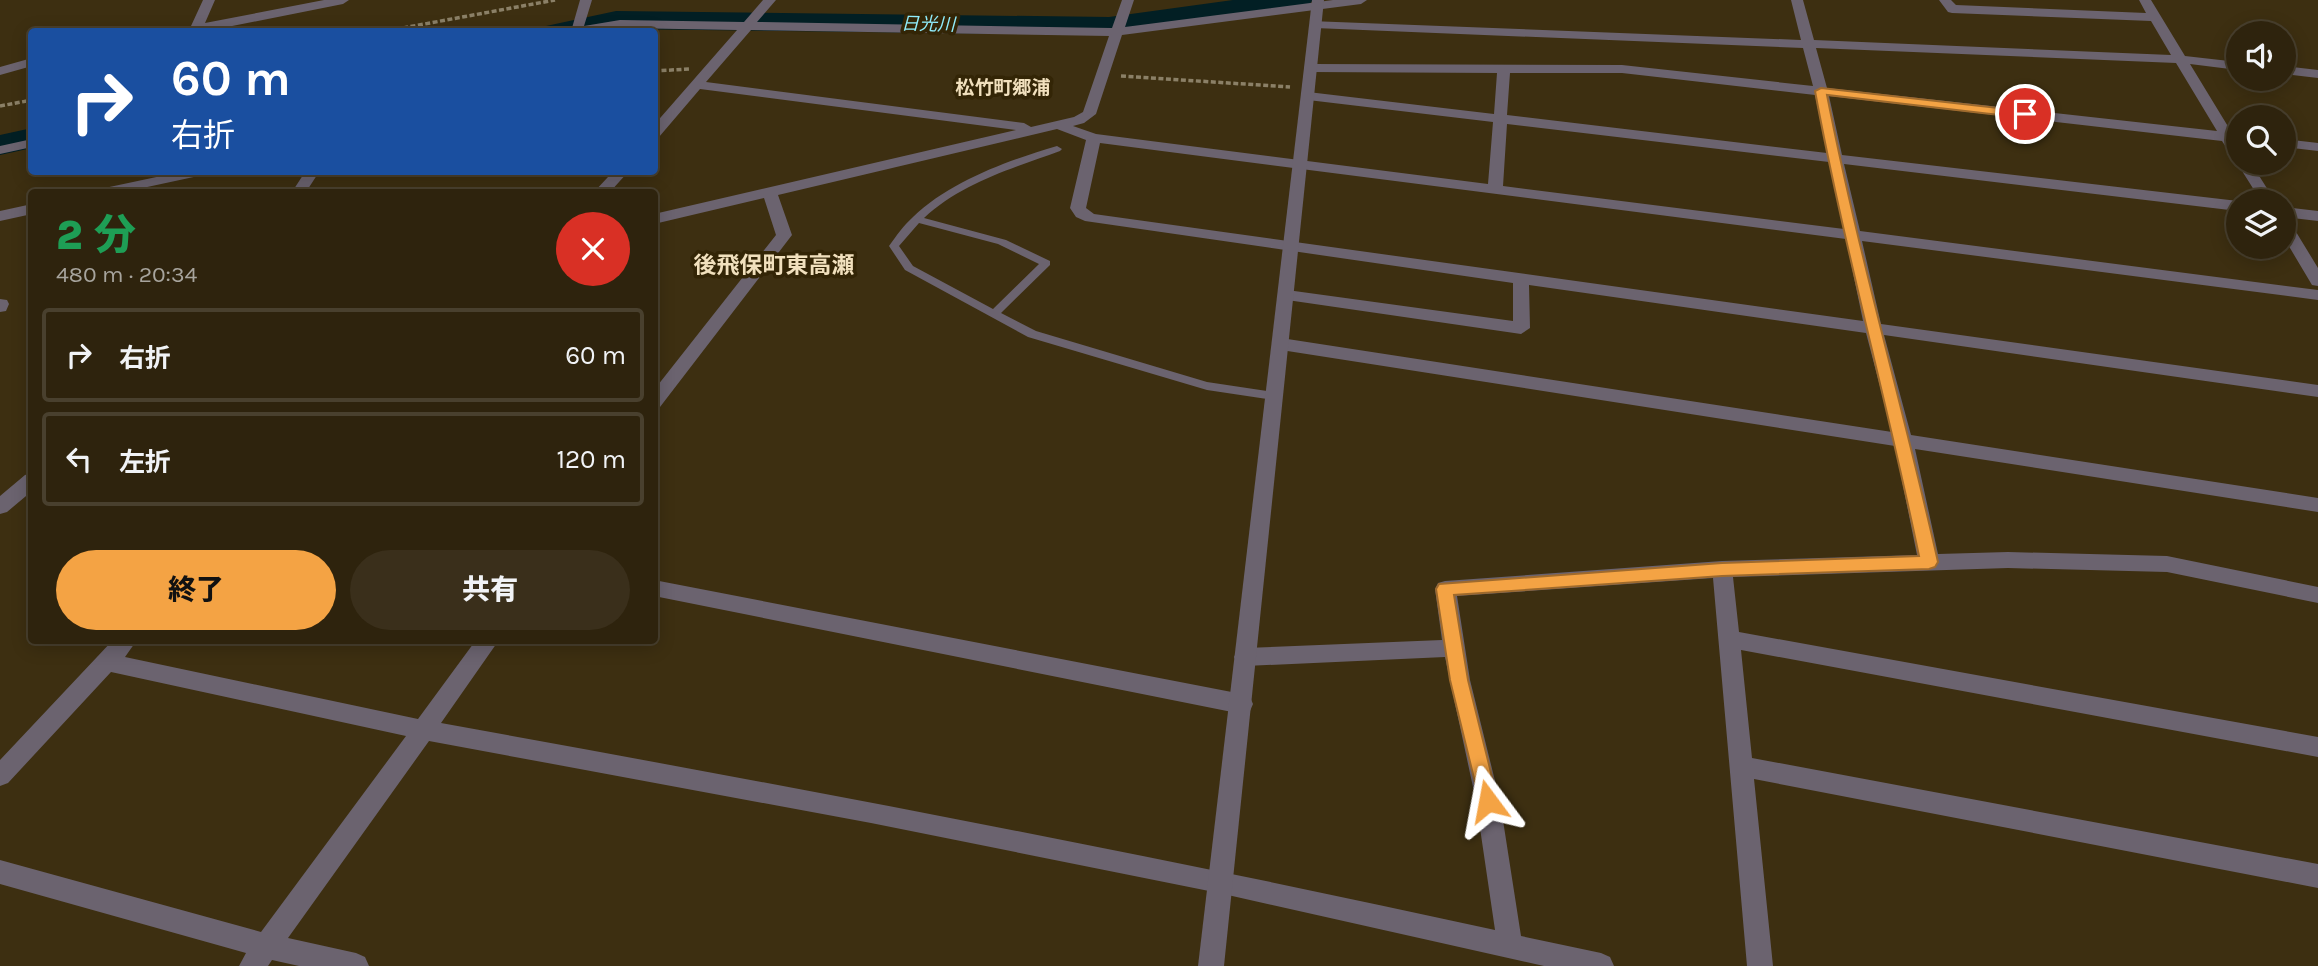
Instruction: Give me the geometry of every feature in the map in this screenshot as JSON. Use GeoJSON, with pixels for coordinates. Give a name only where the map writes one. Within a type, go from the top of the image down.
{"type":"FeatureCollection","features":[{"type":"Feature","properties":{"kind":"street"},"geometry":{"type":"LineString","coordinates":[[196,28],[209,0]]}},
{"type":"Feature","properties":{"kind":"street"},"geometry":{"type":"LineString","coordinates":[[205,28],[342,0]]}},
{"type":"Feature","properties":{"kind":"street"},"geometry":{"type":"LineString","coordinates":[[577,28],[586,0]]}},
{"type":"Feature","properties":{"kind":"street"},"geometry":{"type":"LineString","coordinates":[[658,130],[770,0]]}},
{"type":"Feature","properties":{"kind":"street"},"geometry":{"type":"LineString","coordinates":[[658,218],[1079,120],[1089,114],[1128,0]]}},
{"type":"Feature","properties":{"kind":"street"},"geometry":{"type":"LineString","coordinates":[[586,28],[620,24],[751,23],[1119,28],[1317,10],[1361,0]]}},
{"type":"Feature","properties":{"kind":"street"},"geometry":{"type":"LineString","coordinates":[[1797,0],[1821,91],[1833,157],[1873,328],[1904,443],[1929,562]]}},
{"type":"Feature","properties":{"kind":"street"},"geometry":{"type":"LineString","coordinates":[[1945,0],[1952,9],[2156,17]]}},
{"type":"Feature","properties":{"kind":"street"},"geometry":{"type":"LineString","coordinates":[[2146,0],[2180,55],[2180,60],[2226,128]]}},
{"type":"Feature","properties":{"kind":"street"},"geometry":{"type":"LineString","coordinates":[[1317,10],[1808,44],[2180,60],[2226,65]]}},
{"type":"Feature","properties":{"kind":"street"},"geometry":{"type":"LineString","coordinates":[[1211,966],[1317,10]]}},
{"type":"Feature","properties":{"kind":"street"},"geometry":{"type":"LineString","coordinates":[[0,71],[28,63]]}},
{"type":"Feature","properties":{"kind":"street"},"geometry":{"type":"LineString","coordinates":[[1311,68],[1622,69],[2226,136]]}},
{"type":"Feature","properties":{"kind":"street"},"geometry":{"type":"LineString","coordinates":[[1495,188],[1504,68]]}},
{"type":"Feature","properties":{"kind":"street"},"geometry":{"type":"LineString","coordinates":[[2296,72],[2318,74]]}},
{"type":"Feature","properties":{"kind":"street"},"geometry":{"type":"LineString","coordinates":[[698,85],[1037,129]]}},
{"type":"Feature","properties":{"kind":"street"},"geometry":{"type":"LineString","coordinates":[[1308,92],[1500,118],[2226,205]]}},
{"type":"Feature","properties":{"kind":"street"},"geometry":{"type":"LineString","coordinates":[[1058,125],[1094,138],[2318,295]]}},
{"type":"Feature","properties":{"kind":"street"},"geometry":{"type":"LineString","coordinates":[[1094,138],[1079,208],[1081,214],[1090,218],[2318,391]]}},
{"type":"Feature","properties":{"kind":"street"},"geometry":{"type":"LineString","coordinates":[[0,149],[28,144]]}},
{"type":"Feature","properties":{"kind":"street"},"geometry":{"type":"LineString","coordinates":[[2296,144],[2318,147]]}},
{"type":"Feature","properties":{"kind":"street"},"geometry":{"type":"LineString","coordinates":[[119,189],[184,175]]}},
{"type":"Feature","properties":{"kind":"street"},"geometry":{"type":"LineString","coordinates":[[605,189],[617,175]]}},
{"type":"Feature","properties":{"kind":"street"},"geometry":{"type":"LineString","coordinates":[[658,398],[784,235],[770,192]]}},
{"type":"Feature","properties":{"kind":"street"},"geometry":{"type":"LineString","coordinates":[[0,216],[28,210]]}},
{"type":"Feature","properties":{"kind":"street"},"geometry":{"type":"LineString","coordinates":[[2296,213],[2318,216]]}},
{"type":"Feature","properties":{"kind":"street"},"geometry":{"type":"LineString","coordinates":[[2296,245],[2318,281]]}},
{"type":"Feature","properties":{"kind":"street"},"geometry":{"type":"LineString","coordinates":[[1287,295],[1521,328],[1521,279]]}},
{"type":"Feature","properties":{"kind":"street"},"geometry":{"type":"LineString","coordinates":[[1281,344],[1904,443],[2318,505]]}},
{"type":"Feature","properties":{"kind":"street"},"geometry":{"type":"LineString","coordinates":[[0,507],[28,483]]}},
{"type":"Feature","properties":{"kind":"street"},"geometry":{"type":"LineString","coordinates":[[1510,946],[1488,801],[1459,680],[1445,589],[1722,569],[2008,560],[2167,564],[2318,596]]}},
{"type":"Feature","properties":{"kind":"street"},"geometry":{"type":"LineString","coordinates":[[1722,569],[1760,966]]}},
{"type":"Feature","properties":{"kind":"street"},"geometry":{"type":"LineString","coordinates":[[658,589],[1242,705]]}},
{"type":"Feature","properties":{"kind":"street"},"geometry":{"type":"LineString","coordinates":[[1729,639],[2318,747]]}},
{"type":"Feature","properties":{"kind":"street"},"geometry":{"type":"LineString","coordinates":[[0,776],[123,644]]}},
{"type":"Feature","properties":{"kind":"street"},"geometry":{"type":"LineString","coordinates":[[260,956],[486,644]]}},
{"type":"Feature","properties":{"kind":"street"},"geometry":{"type":"LineString","coordinates":[[1245,657],[1454,648]]}},
{"type":"Feature","properties":{"kind":"street"},"geometry":{"type":"LineString","coordinates":[[107,662],[423,730],[871,812],[1219,881],[1601,966]]}},
{"type":"Feature","properties":{"kind":"street"},"geometry":{"type":"LineString","coordinates":[[1741,766],[2318,876]]}},
{"type":"Feature","properties":{"kind":"street"},"geometry":{"type":"LineString","coordinates":[[0,872],[260,956],[356,966]]}},
{"type":"Feature","properties":{"kind":"lane"},"geometry":{"type":"LineString","coordinates":[[1057,149],[971,181],[907,226],[894,246],[909,268],[1031,334],[1207,386],[1273,396]]}},
{"type":"Feature","properties":{"kind":"lane"},"geometry":{"type":"LineString","coordinates":[[916,219],[1002,242],[1046,263],[994,314]]}},
{"type":"Feature","properties":{"kind":"path"},"geometry":{"type":"LineString","coordinates":[[403,28],[555,0]]}},
{"type":"Feature","properties":{"kind":"path"},"geometry":{"type":"LineString","coordinates":[[1103,74],[1308,92]]}},
{"type":"Feature","properties":{"kind":"path"},"geometry":{"type":"LineString","coordinates":[[0,106],[28,101]]}},
{"type":"Feature","properties":{"kind":"waterway","name":"日光川"},"geometry":{"type":"LineString","coordinates":[[577,28],[616,20],[1109,26],[1298,0]]}},
{"type":"Feature","properties":{"kind":"waterway","name":"日光川"},"geometry":{"type":"LineString","coordinates":[[0,145],[28,139]]}},
{"type":"Feature","properties":{"kind":"district","name":"松竹町郷浦"},"geometry":{"type":"Point","coordinates":[1003,87]}},
{"type":"Feature","properties":{"kind":"district","name":"後飛保町東高瀬"},"geometry":{"type":"Point","coordinates":[774,265]}},
{"type":"Feature","properties":{"kind":"route"},"geometry":{"type":"LineString","coordinates":[[1488,801],[1459,680],[1445,589],[1722,569],[1929,562],[1904,443],[1873,328],[1833,157],[1821,91],[2025,114]]}}]}
